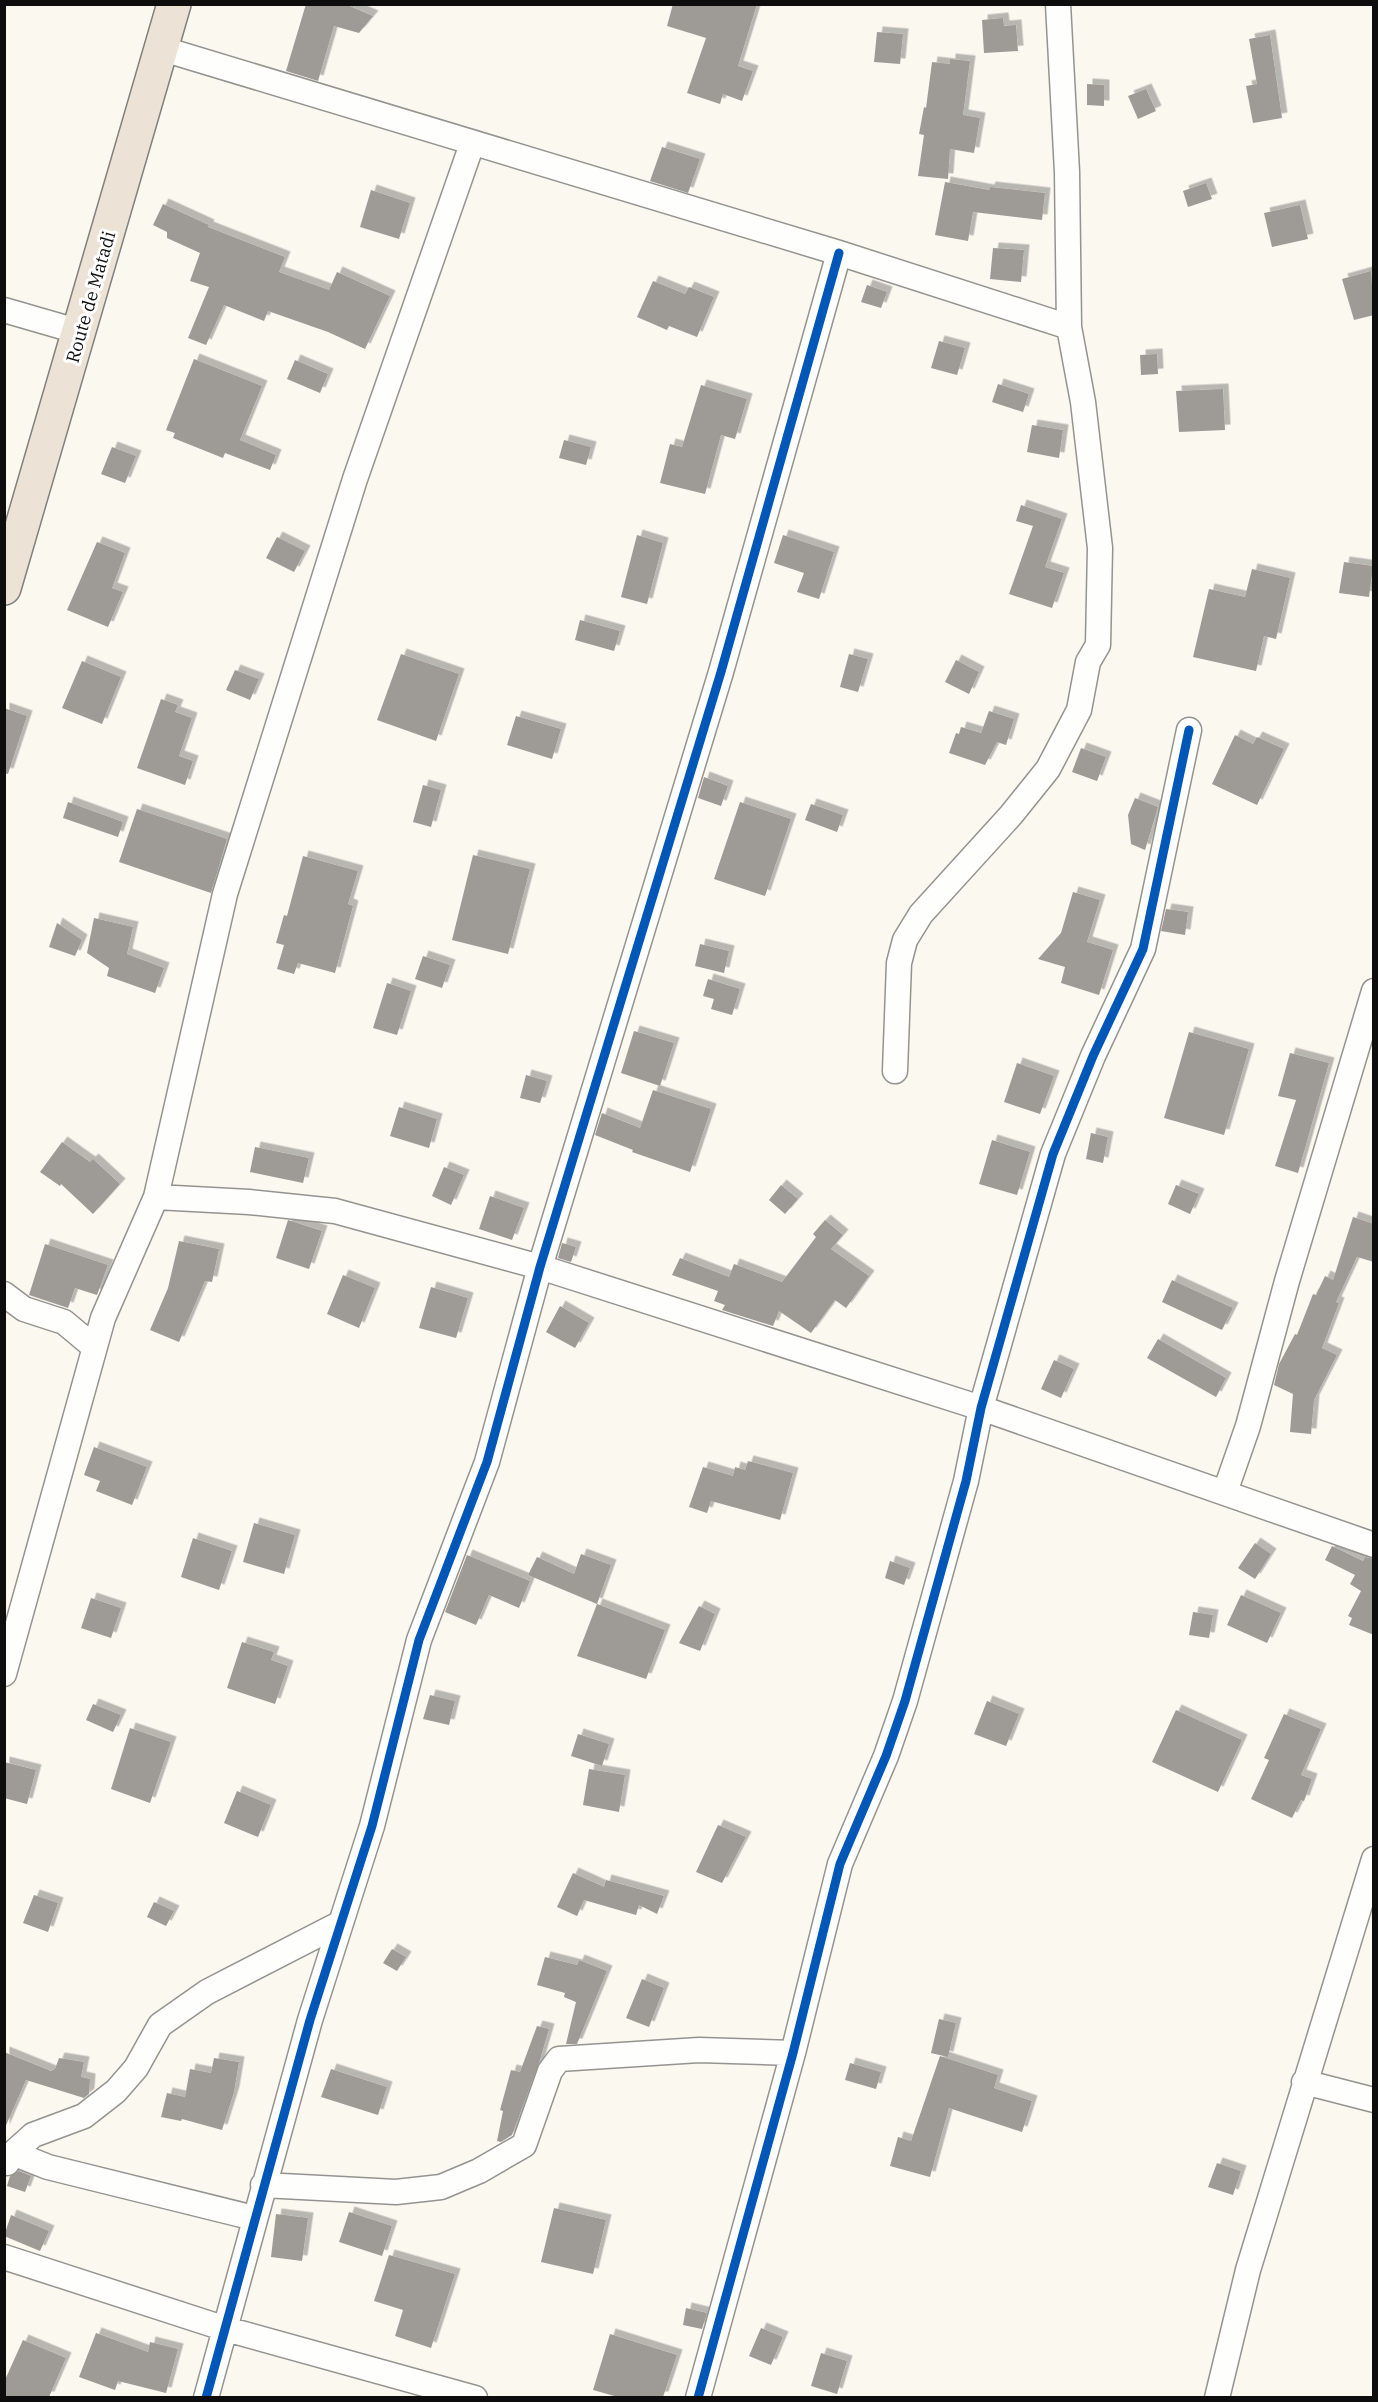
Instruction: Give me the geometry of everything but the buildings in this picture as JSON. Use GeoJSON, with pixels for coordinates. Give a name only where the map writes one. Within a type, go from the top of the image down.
{"type":"FeatureCollection","features":[{"type":"Feature","properties":{"kind":"highway","name":"Route de Matadi"},"geometry":{"type":"LineString","coordinates":[[4,588],[163,49],[174,4]]}},
{"type":"Feature","properties":{"kind":"street"},"geometry":{"type":"LineString","coordinates":[[895,1071],[899,963],[905,940],[921,915],[1011,815],[1048,769],[1079,710],[1088,663],[1098,645],[1100,548],[1083,402],[1069,327],[1067,172],[1058,4]]}},
{"type":"Feature","properties":{"kind":"street"},"geometry":{"type":"LineString","coordinates":[[163,49],[839,253],[1069,327]]}},
{"type":"Feature","properties":{"kind":"street"},"geometry":{"type":"LineString","coordinates":[[4,1674],[103,1318],[156,1197],[225,894],[355,479],[472,144]]}},
{"type":"Feature","properties":{"kind":"street"},"geometry":{"type":"LineString","coordinates":[[206,2397],[263,2185],[372,1826],[419,1640],[487,1462],[540,1267],[721,672],[839,253]]}},
{"type":"Feature","properties":{"kind":"street"},"geometry":{"type":"LineString","coordinates":[[4,310],[80,332]]}},
{"type":"Feature","properties":{"kind":"street"},"geometry":{"type":"LineString","coordinates":[[698,2397],[793,2053],[840,1864],[886,1756],[905,1701],[966,1481],[981,1408],[1053,1154],[1093,1056],[1143,949],[1189,730]]}},
{"type":"Feature","properties":{"kind":"street"},"geometry":{"type":"LineString","coordinates":[[1225,1492],[1248,1426],[1287,1281],[1374,991]]}},
{"type":"Feature","properties":{"kind":"street"},"geometry":{"type":"LineString","coordinates":[[156,1197],[249,1202],[335,1211],[540,1267],[981,1408],[1374,1545]]}},
{"type":"Feature","properties":{"kind":"street"},"geometry":{"type":"LineString","coordinates":[[4,1293],[24,1309],[64,1322],[94,1347]]}},
{"type":"Feature","properties":{"kind":"street"},"geometry":{"type":"LineString","coordinates":[[1217,2397],[1248,2270],[1374,1859]]}},
{"type":"Feature","properties":{"kind":"street"},"geometry":{"type":"LineString","coordinates":[[9,2160],[33,2135],[84,2116],[116,2091],[136,2068],[160,2025],[207,1992],[341,1923]]}},
{"type":"Feature","properties":{"kind":"street"},"geometry":{"type":"LineString","coordinates":[[263,2185],[396,2192],[441,2187],[478,2171],[524,2145],[550,2071],[559,2059],[699,2050],[793,2053]]}},
{"type":"Feature","properties":{"kind":"street"},"geometry":{"type":"LineString","coordinates":[[1304,2082],[1374,2100]]}},
{"type":"Feature","properties":{"kind":"street"},"geometry":{"type":"LineString","coordinates":[[9,2160],[48,2167],[254,2218]]}},
{"type":"Feature","properties":{"kind":"street"},"geometry":{"type":"LineString","coordinates":[[4,2257],[226,2329],[475,2397]]}},
{"type":"Feature","properties":{"kind":"cycle path"},"geometry":{"type":"LineString","coordinates":[[206,2398],[310,2020],[372,1826],[419,1640],[487,1462],[540,1267],[721,672],[839,253]]}},
{"type":"Feature","properties":{"kind":"cycle path"},"geometry":{"type":"LineString","coordinates":[[698,2398],[793,2053],[840,1864],[886,1756],[905,1701],[966,1481],[981,1408],[1053,1154],[1093,1056],[1143,949],[1189,730]]}}]}
